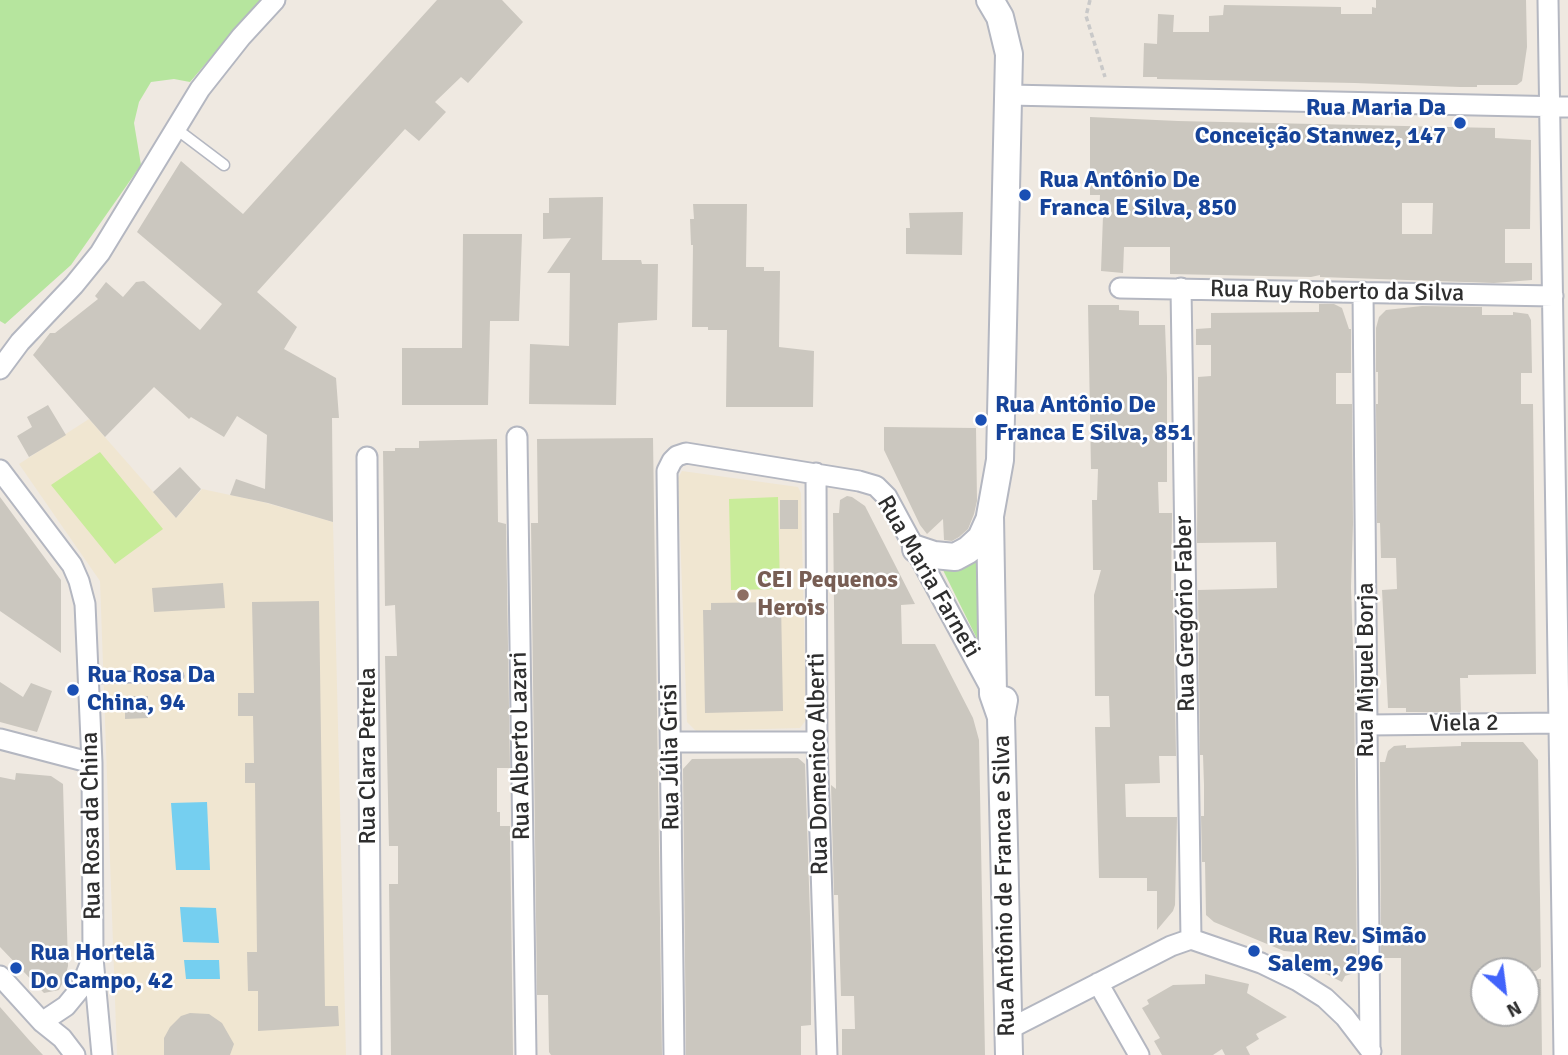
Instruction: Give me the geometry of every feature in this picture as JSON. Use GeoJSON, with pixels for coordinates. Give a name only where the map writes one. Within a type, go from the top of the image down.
{"type":"FeatureCollection","features":[{"type":"Feature","properties":{"kind":"main road","name":"Rua Antônio de Franca e Silva"},"geometry":{"type":"LineString","coordinates":[[990,0],[1000,17],[1009,54],[1000,460],[990,516],[1000,702],[1009,1055]]}},
{"type":"Feature","properties":{"kind":"main road","name":"Rua Antônio de Franca e Silva"},"geometry":{"type":"LineString","coordinates":[[1000,460],[1007,511],[1000,702]]}},
{"type":"Feature","properties":{"kind":"main road"},"geometry":{"type":"LineString","coordinates":[[916,550],[934,555],[955,556],[968,550],[981,538],[990,516]]}},
{"type":"Feature","properties":{"kind":"street"},"geometry":{"type":"LineString","coordinates":[[0,369],[20,342],[100,253],[174,128],[241,37],[275,0]]}},
{"type":"Feature","properties":{"kind":"street"},"geometry":{"type":"LineString","coordinates":[[1548,0],[1559,107],[1553,296],[1564,726],[1564,1055]]}},
{"type":"Feature","properties":{"kind":"street"},"geometry":{"type":"LineString","coordinates":[[1009,95],[1559,107]]}},
{"type":"Feature","properties":{"kind":"street","name":"Rua Ruy Roberto da Silva"},"geometry":{"type":"LineString","coordinates":[[1120,288],[1553,296]]}},
{"type":"Feature","properties":{"kind":"street","name":"Rua Gregório Faber"},"geometry":{"type":"LineString","coordinates":[[1181,289],[1191,939]]}},
{"type":"Feature","properties":{"kind":"street","name":"Rua Miguel Borja"},"geometry":{"type":"LineString","coordinates":[[1363,292],[1371,1052]]}},
{"type":"Feature","properties":{"kind":"street","name":"Rua Alberto Lazari"},"geometry":{"type":"LineString","coordinates":[[517,437],[526,1055]]}},
{"type":"Feature","properties":{"kind":"street","name":"Rua Maria Farneti"},"geometry":{"type":"LineString","coordinates":[[671,461],[686,453],[876,486],[887,497],[1000,702]]}},
{"type":"Feature","properties":{"kind":"street","name":"Rua Clara Petrela"},"geometry":{"type":"LineString","coordinates":[[367,457],[371,1055]]}},
{"type":"Feature","properties":{"kind":"street","name":"Rua Júlia Grisi"},"geometry":{"type":"LineString","coordinates":[[671,461],[667,471],[674,1055]]}},
{"type":"Feature","properties":{"kind":"street","name":"Rua Rosa da China"},"geometry":{"type":"LineString","coordinates":[[0,470],[72,565],[85,604],[92,763],[93,957],[102,1055]]}},
{"type":"Feature","properties":{"kind":"street","name":"Rua Domenico Alberti"},"geometry":{"type":"LineString","coordinates":[[816,474],[817,742],[827,1055]]}},
{"type":"Feature","properties":{"kind":"street","name":"Viela 2"},"geometry":{"type":"LineString","coordinates":[[1367,725],[1564,726]]}},
{"type":"Feature","properties":{"kind":"street"},"geometry":{"type":"LineString","coordinates":[[0,739],[92,763]]}},
{"type":"Feature","properties":{"kind":"street"},"geometry":{"type":"LineString","coordinates":[[671,742],[817,742]]}},
{"type":"Feature","properties":{"kind":"street"},"geometry":{"type":"LineString","coordinates":[[1009,1029],[1171,946],[1191,939],[1261,963],[1298,981],[1325,998],[1356,1029],[1371,1052]]}},
{"type":"Feature","properties":{"kind":"street","name":"Rua Rosa da China"},"geometry":{"type":"LineString","coordinates":[[42,1022],[66,1006],[80,989],[93,957]]}},
{"type":"Feature","properties":{"kind":"street"},"geometry":{"type":"LineString","coordinates":[[0,976],[42,1022],[62,1038],[75,1055]]}},
{"type":"Feature","properties":{"kind":"street"},"geometry":{"type":"LineString","coordinates":[[1098,983],[1139,1055]]}},
{"type":"Feature","properties":{"kind":"lane"},"geometry":{"type":"LineString","coordinates":[[174,128],[224,165]]}},
{"type":"Feature","properties":{"kind":"lane"},"geometry":{"type":"LineString","coordinates":[[89,678],[178,676]]}},
{"type":"Feature","properties":{"kind":"path"},"geometry":{"type":"LineString","coordinates":[[1090,0],[1086,16],[1104,77]]}},
{"type":"Feature","properties":{"kind":"shaded area"},"geometry":{"type":"Polygon","coordinates":[[[89,419],[176,518],[202,489],[263,502],[333,522],[346,1055],[117,1055],[100,581],[19,464],[89,419]]]}},
{"type":"Feature","properties":{"kind":"shaded area","name":"CEI Pequenos Herois"},"geometry":{"type":"Polygon","coordinates":[[[682,471],[798,487],[801,493],[806,720],[800,728],[696,731],[687,722],[678,478],[682,471]]]}},
{"type":"Feature","properties":{"kind":"green space"},"geometry":{"type":"Polygon","coordinates":[[[0,0],[260,0],[190,82],[174,79],[151,82],[139,102],[134,123],[141,165],[71,265],[5,324],[0,321],[0,0]]]}},
{"type":"Feature","properties":{"kind":"green space"},"geometry":{"type":"Polygon","coordinates":[[[100,452],[163,529],[115,564],[51,485],[100,452]]]}},
{"type":"Feature","properties":{"kind":"green space"},"geometry":{"type":"Polygon","coordinates":[[[778,497],[780,589],[731,590],[729,499],[778,497]]]}},
{"type":"Feature","properties":{"kind":"green space"},"geometry":{"type":"Polygon","coordinates":[[[983,547],[984,653],[940,564],[983,547]]]}},
{"type":"Feature","properties":{"kind":"water"},"geometry":{"type":"Polygon","coordinates":[[[207,802],[210,870],[176,870],[171,803],[207,802]]]}},
{"type":"Feature","properties":{"kind":"water"},"geometry":{"type":"Polygon","coordinates":[[[180,907],[216,908],[219,943],[183,942],[180,907]]]}},
{"type":"Feature","properties":{"kind":"water"},"geometry":{"type":"Polygon","coordinates":[[[184,960],[219,960],[220,979],[186,979],[184,960]]]}},
{"type":"Feature","properties":{"kind":"building"},"geometry":{"type":"Polygon","coordinates":[[[437,0],[502,0],[523,22],[468,83],[461,77],[435,102],[446,112],[419,141],[405,129],[257,292],[297,327],[284,349],[336,378],[339,418],[332,418],[333,522],[230,495],[236,479],[265,489],[267,435],[237,416],[224,437],[191,417],[189,419],[154,387],[105,437],[33,355],[50,333],[55,333],[98,299],[95,296],[106,282],[123,297],[136,282],[144,281],[200,330],[222,304],[137,232],[181,161],[243,214],[437,0]]]}},
{"type":"Feature","properties":{"kind":"building"},"geometry":{"type":"Polygon","coordinates":[[[1376,0],[1526,0],[1527,47],[1522,81],[1517,85],[1460,87],[1143,77],[1144,43],[1157,44],[1158,14],[1174,15],[1173,32],[1209,32],[1209,16],[1223,15],[1224,5],[1341,7],[1341,14],[1372,14],[1372,7],[1376,8],[1376,0]]]}},
{"type":"Feature","properties":{"kind":"building"},"geometry":{"type":"Polygon","coordinates":[[[1090,117],[1495,128],[1495,138],[1531,140],[1530,229],[1505,229],[1505,263],[1532,263],[1532,280],[1494,283],[1320,275],[1170,274],[1170,247],[1124,247],[1123,273],[1101,271],[1103,216],[1099,216],[1100,195],[1090,195],[1090,117]],[[1402,203],[1402,234],[1432,234],[1433,203],[1402,203]]]}},
{"type":"Feature","properties":{"kind":"building"},"geometry":{"type":"Polygon","coordinates":[[[603,197],[602,260],[641,260],[642,264],[658,264],[657,320],[618,323],[616,405],[529,404],[530,344],[569,346],[570,273],[547,273],[571,238],[543,239],[543,213],[549,213],[549,198],[603,197]]]}},
{"type":"Feature","properties":{"kind":"building"},"geometry":{"type":"Polygon","coordinates":[[[693,204],[747,204],[746,267],[764,267],[764,271],[780,271],[779,347],[814,351],[813,407],[726,407],[727,330],[692,327],[693,245],[690,219],[694,219],[693,204]]]}},
{"type":"Feature","properties":{"kind":"building"},"geometry":{"type":"Polygon","coordinates":[[[963,212],[962,255],[906,254],[909,213],[963,212]]]}},
{"type":"Feature","properties":{"kind":"building"},"geometry":{"type":"Polygon","coordinates":[[[463,234],[522,234],[519,321],[490,321],[488,405],[402,405],[402,348],[462,348],[463,234]]]}},
{"type":"Feature","properties":{"kind":"building"},"geometry":{"type":"Polygon","coordinates":[[[1319,304],[1334,304],[1342,308],[1351,329],[1351,373],[1336,373],[1336,404],[1352,404],[1351,587],[1357,972],[1345,976],[1342,982],[1295,958],[1295,952],[1284,951],[1214,922],[1206,915],[1205,862],[1202,862],[1201,816],[1204,816],[1204,785],[1203,755],[1200,755],[1198,590],[1277,588],[1276,542],[1197,543],[1198,377],[1211,376],[1211,345],[1196,345],[1196,329],[1211,328],[1211,313],[1319,312],[1319,304]]]}},
{"type":"Feature","properties":{"kind":"building"},"geometry":{"type":"Polygon","coordinates":[[[1088,305],[1119,305],[1119,310],[1139,311],[1139,325],[1165,325],[1167,482],[1158,482],[1159,513],[1172,513],[1171,590],[1176,756],[1159,756],[1160,783],[1125,784],[1126,817],[1177,817],[1175,905],[1157,930],[1157,891],[1147,891],[1147,878],[1099,878],[1095,727],[1110,727],[1109,696],[1095,696],[1094,595],[1101,570],[1093,570],[1092,500],[1097,500],[1098,469],[1091,469],[1088,305]]]}},
{"type":"Feature","properties":{"kind":"building"},"geometry":{"type":"Polygon","coordinates":[[[1422,306],[1482,307],[1482,315],[1513,315],[1513,312],[1528,314],[1531,320],[1532,373],[1521,373],[1521,404],[1533,404],[1536,674],[1468,675],[1468,678],[1460,678],[1461,712],[1406,712],[1406,708],[1388,708],[1382,590],[1397,589],[1396,558],[1381,558],[1380,523],[1377,523],[1376,328],[1379,317],[1386,310],[1422,306]]]}},
{"type":"Feature","properties":{"kind":"building"},"geometry":{"type":"Polygon","coordinates":[[[48,405],[66,435],[29,457],[17,436],[32,427],[27,417],[48,405]]]}},
{"type":"Feature","properties":{"kind":"building"},"geometry":{"type":"Polygon","coordinates":[[[884,427],[976,428],[977,501],[968,529],[959,537],[952,541],[944,540],[943,519],[927,534],[920,525],[884,450],[884,427]]]}},
{"type":"Feature","properties":{"kind":"building"},"geometry":{"type":"Polygon","coordinates":[[[653,438],[662,1055],[551,1055],[548,995],[537,995],[531,523],[538,523],[537,439],[653,438]]]}},
{"type":"Feature","properties":{"kind":"building"},"geometry":{"type":"Polygon","coordinates":[[[497,439],[498,522],[506,524],[510,768],[497,768],[497,812],[500,812],[500,826],[510,826],[513,1055],[391,1055],[389,884],[398,884],[398,846],[389,846],[385,656],[397,656],[395,605],[385,606],[383,451],[419,448],[419,441],[497,439]]]}},
{"type":"Feature","properties":{"kind":"building"},"geometry":{"type":"Polygon","coordinates":[[[180,467],[201,489],[176,518],[153,492],[180,467]]]}},
{"type":"Feature","properties":{"kind":"building"},"geometry":{"type":"Polygon","coordinates":[[[847,496],[865,506],[915,604],[901,605],[902,644],[935,644],[973,718],[979,740],[985,1055],[842,1055],[842,1029],[855,1029],[854,996],[841,996],[838,895],[834,895],[831,785],[836,789],[833,513],[839,513],[840,500],[847,496]]]}},
{"type":"Feature","properties":{"kind":"building"},"geometry":{"type":"Polygon","coordinates":[[[0,497],[61,580],[61,653],[0,611],[0,497]]]}},
{"type":"Feature","properties":{"kind":"building"},"geometry":{"type":"Polygon","coordinates":[[[780,500],[798,500],[798,529],[780,529],[780,500]]]}},
{"type":"Feature","properties":{"kind":"building"},"geometry":{"type":"Polygon","coordinates":[[[223,583],[225,608],[154,612],[152,588],[223,583]]]}},
{"type":"Feature","properties":{"kind":"building"},"geometry":{"type":"Polygon","coordinates":[[[319,601],[325,1006],[338,1006],[339,1026],[258,1031],[258,991],[248,991],[247,952],[257,952],[255,783],[245,783],[245,763],[254,763],[253,716],[238,716],[238,693],[254,693],[252,602],[319,601]]]}},
{"type":"Feature","properties":{"kind":"building"},"geometry":{"type":"Polygon","coordinates":[[[781,602],[783,711],[705,713],[703,610],[711,610],[711,603],[781,602]]]}},
{"type":"Feature","properties":{"kind":"building"},"geometry":{"type":"Polygon","coordinates":[[[0,682],[23,697],[31,683],[52,691],[37,732],[0,722],[0,682]]]}},
{"type":"Feature","properties":{"kind":"building"},"geometry":{"type":"Polygon","coordinates":[[[125,696],[148,696],[148,718],[125,719],[125,696]]]}},
{"type":"Feature","properties":{"kind":"building"},"geometry":{"type":"Polygon","coordinates":[[[1461,742],[1523,742],[1538,760],[1541,967],[1540,957],[1470,957],[1470,1027],[1540,1027],[1541,979],[1542,1055],[1401,1055],[1401,958],[1381,958],[1380,762],[1385,762],[1388,751],[1394,746],[1461,746],[1461,742]]]}},
{"type":"Feature","properties":{"kind":"building"},"geometry":{"type":"Polygon","coordinates":[[[798,758],[805,764],[811,946],[811,1025],[801,1026],[801,1055],[686,1055],[683,769],[692,759],[798,758]]]}},
{"type":"Feature","properties":{"kind":"building"},"geometry":{"type":"Polygon","coordinates":[[[16,773],[51,776],[63,784],[68,966],[59,990],[44,993],[0,947],[0,777],[15,780],[16,773]]]}},
{"type":"Feature","properties":{"kind":"building"},"geometry":{"type":"Polygon","coordinates":[[[1205,974],[1249,984],[1247,993],[1287,1017],[1256,1034],[1259,1039],[1246,1047],[1250,1055],[1225,1055],[1222,1049],[1213,1055],[1162,1055],[1154,1041],[1160,1038],[1142,1008],[1149,1004],[1147,1000],[1173,985],[1205,984],[1205,974]]]}},
{"type":"Feature","properties":{"kind":"building"},"geometry":{"type":"Polygon","coordinates":[[[0,1007],[29,1040],[43,1055],[0,1055],[0,1007]]]}},
{"type":"Feature","properties":{"kind":"building"},"geometry":{"type":"Polygon","coordinates":[[[190,1013],[209,1014],[222,1023],[234,1044],[230,1055],[164,1055],[164,1038],[170,1027],[181,1016],[190,1013]]]}},
{"type":"Feature","properties":{"kind":"place","name":"Rua Maria Da Conceição Stanwez, 147"},"geometry":{"type":"Point","coordinates":[1460,123]}},
{"type":"Feature","properties":{"kind":"place","name":"Rua Antônio De Franca E Silva, 850"},"geometry":{"type":"Point","coordinates":[1025,195]}},
{"type":"Feature","properties":{"kind":"place","name":"Rua Antônio De Franca E Silva, 851"},"geometry":{"type":"Point","coordinates":[981,420]}},
{"type":"Feature","properties":{"kind":"place","name":"CEI Pequenos Herois"},"geometry":{"type":"Point","coordinates":[743,595]}},
{"type":"Feature","properties":{"kind":"place","name":"Rua Rosa Da China, 94"},"geometry":{"type":"Point","coordinates":[73,690]}},
{"type":"Feature","properties":{"kind":"place","name":"Rua Rev. Simão Salem, 296"},"geometry":{"type":"Point","coordinates":[1254,951]}},
{"type":"Feature","properties":{"kind":"place","name":"Rua Hortelã Do Campo, 42"},"geometry":{"type":"Point","coordinates":[16,968]}}]}
